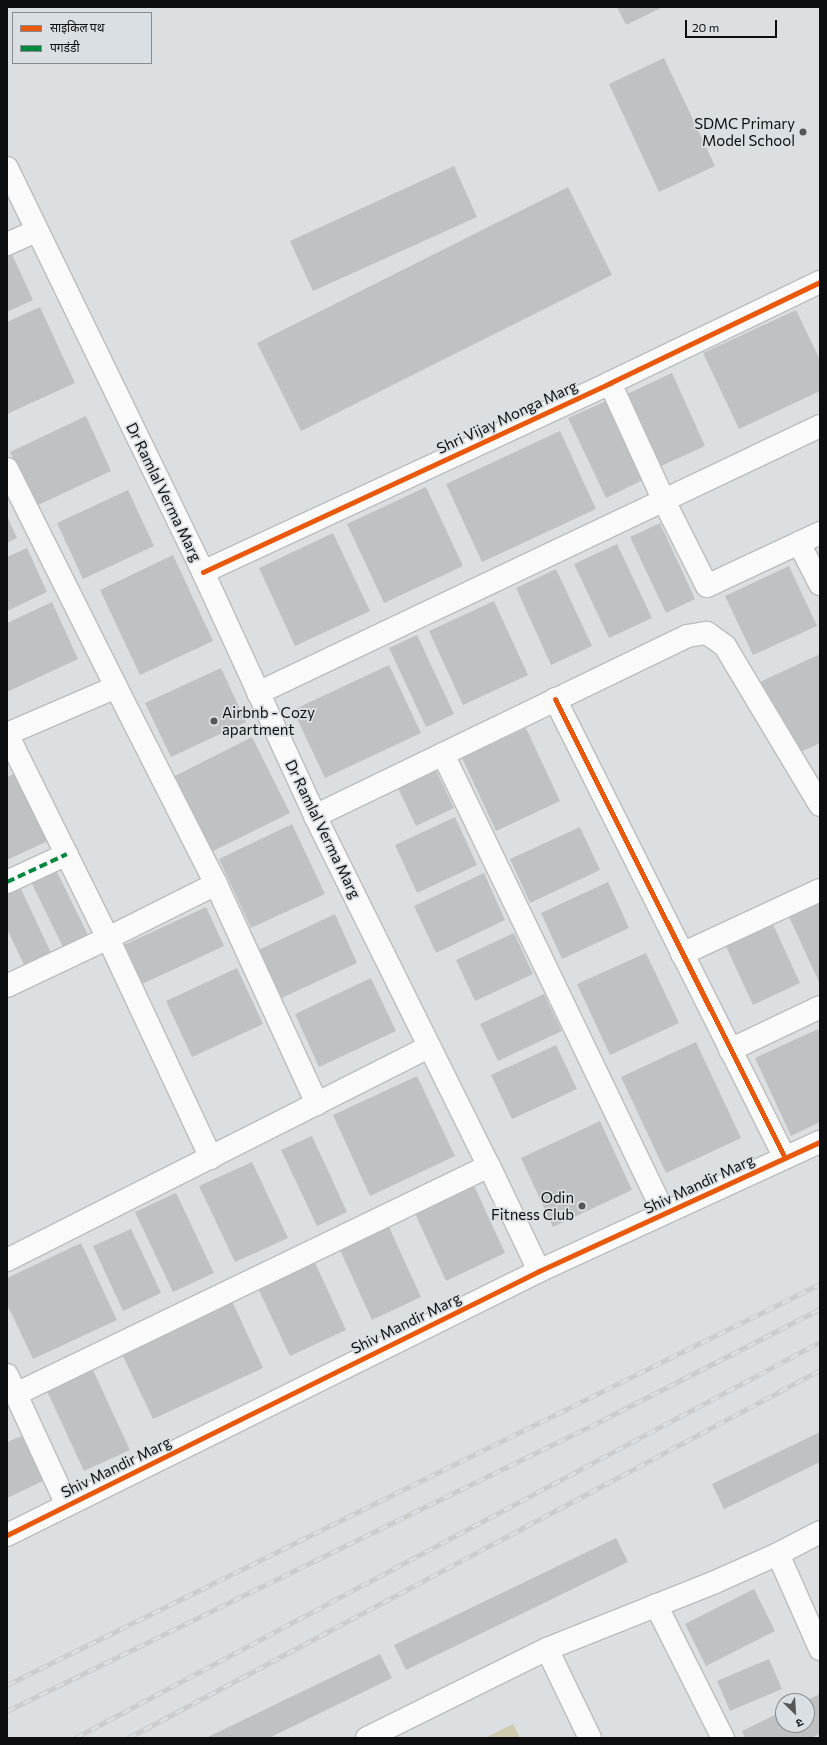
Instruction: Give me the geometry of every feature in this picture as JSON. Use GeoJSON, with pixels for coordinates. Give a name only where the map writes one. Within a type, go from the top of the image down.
{"type":"FeatureCollection","features":[{"type":"Feature","properties":{"kind":"street","name":"Dr Ramlal Verma Marg"},"geometry":{"type":"LineString","coordinates":[[7,168],[36,231],[203,572],[316,816],[489,1166],[539,1271]]}},
{"type":"Feature","properties":{"kind":"street"},"geometry":{"type":"LineString","coordinates":[[7,244],[36,231]]}},
{"type":"Feature","properties":{"kind":"street","name":"Shri Vijay Monga Marg"},"geometry":{"type":"LineString","coordinates":[[203,572],[610,383],[820,282]]}},
{"type":"Feature","properties":{"kind":"street"},"geometry":{"type":"LineString","coordinates":[[610,383],[664,501],[707,586],[820,533]]}},
{"type":"Feature","properties":{"kind":"street"},"geometry":{"type":"LineString","coordinates":[[258,693],[820,426]]}},
{"type":"Feature","properties":{"kind":"street"},"geometry":{"type":"LineString","coordinates":[[7,469],[216,884],[317,1104]]}},
{"type":"Feature","properties":{"kind":"street"},"geometry":{"type":"LineString","coordinates":[[799,543],[820,584]]}},
{"type":"Feature","properties":{"kind":"street"},"geometry":{"type":"LineString","coordinates":[[316,816],[687,636],[707,633],[725,646],[820,805]]}},
{"type":"Feature","properties":{"kind":"street"},"geometry":{"type":"LineString","coordinates":[[116,687],[7,734],[108,938],[211,1158]]}},
{"type":"Feature","properties":{"kind":"street"},"geometry":{"type":"LineString","coordinates":[[555,699],[785,1158]]}},
{"type":"Feature","properties":{"kind":"street"},"geometry":{"type":"LineString","coordinates":[[443,754],[664,1213]]}},
{"type":"Feature","properties":{"kind":"street"},"geometry":{"type":"LineString","coordinates":[[7,882],[67,854]]}},
{"type":"Feature","properties":{"kind":"street"},"geometry":{"type":"LineString","coordinates":[[7,986],[216,884]]}},
{"type":"Feature","properties":{"kind":"street"},"geometry":{"type":"LineString","coordinates":[[682,954],[820,890]]}},
{"type":"Feature","properties":{"kind":"street"},"geometry":{"type":"LineString","coordinates":[[730,1050],[820,1007]]}},
{"type":"Feature","properties":{"kind":"street"},"geometry":{"type":"LineString","coordinates":[[7,1260],[429,1047]]}},
{"type":"Feature","properties":{"kind":"street","name":"Shiv Mandir Marg"},"geometry":{"type":"LineString","coordinates":[[7,1534],[539,1271],[820,1142]]}},
{"type":"Feature","properties":{"kind":"street"},"geometry":{"type":"LineString","coordinates":[[67,1505],[12,1385],[489,1166]]}},
{"type":"Feature","properties":{"kind":"street"},"geometry":{"type":"LineString","coordinates":[[367,1738],[547,1649],[778,1554],[820,1532]]}},
{"type":"Feature","properties":{"kind":"street"},"geometry":{"type":"LineString","coordinates":[[778,1554],[820,1649]]}},
{"type":"Feature","properties":{"kind":"street"},"geometry":{"type":"LineString","coordinates":[[656,1605],[723,1738]]}},
{"type":"Feature","properties":{"kind":"street"},"geometry":{"type":"LineString","coordinates":[[547,1649],[590,1738]]}},
{"type":"Feature","properties":{"kind":"shaded area"},"geometry":{"type":"Polygon","coordinates":[[[513,1724],[520,1738],[485,1738],[513,1724]]]}},
{"type":"Feature","properties":{"kind":"building"},"geometry":{"type":"Polygon","coordinates":[[[617,7],[663,7],[626,25],[617,7]]]}},
{"type":"Feature","properties":{"kind":"building"},"geometry":{"type":"Polygon","coordinates":[[[664,58],[715,166],[659,192],[609,84],[664,58]]]}},
{"type":"Feature","properties":{"kind":"building"},"geometry":{"type":"Polygon","coordinates":[[[454,166],[477,217],[313,291],[290,241],[454,166]]]}},
{"type":"Feature","properties":{"kind":"building"},"geometry":{"type":"Polygon","coordinates":[[[568,187],[612,275],[301,431],[257,343],[568,187]]]}},
{"type":"Feature","properties":{"kind":"building"},"geometry":{"type":"Polygon","coordinates":[[[10,250],[33,300],[7,312],[7,251],[10,250]]]}},
{"type":"Feature","properties":{"kind":"building"},"geometry":{"type":"Polygon","coordinates":[[[40,307],[75,383],[7,414],[7,322],[40,307]]]}},
{"type":"Feature","properties":{"kind":"building"},"geometry":{"type":"Polygon","coordinates":[[[796,310],[820,360],[820,391],[739,429],[703,353],[796,310]]]}},
{"type":"Feature","properties":{"kind":"building"},"geometry":{"type":"Polygon","coordinates":[[[672,373],[705,446],[661,466],[627,394],[672,373]]]}},
{"type":"Feature","properties":{"kind":"building"},"geometry":{"type":"Polygon","coordinates":[[[606,401],[643,480],[606,498],[568,418],[606,401]]]}},
{"type":"Feature","properties":{"kind":"building"},"geometry":{"type":"Polygon","coordinates":[[[86,416],[111,471],[36,506],[10,452],[86,416]]]}},
{"type":"Feature","properties":{"kind":"building"},"geometry":{"type":"Polygon","coordinates":[[[560,431],[596,509],[482,562],[446,484],[560,431]]]}},
{"type":"Feature","properties":{"kind":"building"},"geometry":{"type":"Polygon","coordinates":[[[426,487],[463,566],[384,603],[347,524],[426,487]]]}},
{"type":"Feature","properties":{"kind":"building"},"geometry":{"type":"Polygon","coordinates":[[[128,490],[154,546],[83,579],[57,523],[128,490]]]}},
{"type":"Feature","properties":{"kind":"building"},"geometry":{"type":"Polygon","coordinates":[[[7,516],[17,538],[7,543],[7,516]]]}},
{"type":"Feature","properties":{"kind":"building"},"geometry":{"type":"Polygon","coordinates":[[[660,523],[695,599],[666,613],[630,537],[660,523]]]}},
{"type":"Feature","properties":{"kind":"building"},"geometry":{"type":"Polygon","coordinates":[[[333,533],[370,611],[295,646],[259,568],[333,533]]]}},
{"type":"Feature","properties":{"kind":"building"},"geometry":{"type":"Polygon","coordinates":[[[617,544],[652,618],[609,638],[574,564],[617,544]]]}},
{"type":"Feature","properties":{"kind":"building"},"geometry":{"type":"Polygon","coordinates":[[[27,548],[47,592],[7,611],[7,557],[27,548]]]}},
{"type":"Feature","properties":{"kind":"building"},"geometry":{"type":"Polygon","coordinates":[[[173,555],[213,641],[140,675],[100,590],[173,555]]]}},
{"type":"Feature","properties":{"kind":"building"},"geometry":{"type":"Polygon","coordinates":[[[789,566],[817,626],[753,655],[725,596],[789,566]]]}},
{"type":"Feature","properties":{"kind":"building"},"geometry":{"type":"Polygon","coordinates":[[[556,569],[592,646],[551,665],[516,588],[556,569]]]}},
{"type":"Feature","properties":{"kind":"building"},"geometry":{"type":"Polygon","coordinates":[[[494,601],[528,675],[463,705],[429,631],[494,601]]]}},
{"type":"Feature","properties":{"kind":"building"},"geometry":{"type":"Polygon","coordinates":[[[52,602],[78,659],[7,692],[7,623],[52,602]]]}},
{"type":"Feature","properties":{"kind":"building"},"geometry":{"type":"Polygon","coordinates":[[[417,635],[454,714],[426,727],[389,648],[417,635]]]}},
{"type":"Feature","properties":{"kind":"building"},"geometry":{"type":"Polygon","coordinates":[[[820,654],[820,743],[794,755],[760,682],[820,654]]]}},
{"type":"Feature","properties":{"kind":"building"},"geometry":{"type":"Polygon","coordinates":[[[389,665],[421,733],[325,778],[293,710],[389,665]]]}},
{"type":"Feature","properties":{"kind":"building"},"geometry":{"type":"Polygon","coordinates":[[[221,668],[246,722],[171,757],[145,703],[221,668]]]}},
{"type":"Feature","properties":{"kind":"building"},"geometry":{"type":"Polygon","coordinates":[[[526,728],[560,801],[496,831],[462,758],[526,728]]]}},
{"type":"Feature","properties":{"kind":"building"},"geometry":{"type":"Polygon","coordinates":[[[252,737],[290,813],[207,854],[169,779],[252,737]]]}},
{"type":"Feature","properties":{"kind":"building"},"geometry":{"type":"Polygon","coordinates":[[[436,770],[454,808],[416,826],[398,788],[436,770]]]}},
{"type":"Feature","properties":{"kind":"building"},"geometry":{"type":"Polygon","coordinates":[[[18,772],[50,840],[7,860],[7,777],[18,772]]]}},
{"type":"Feature","properties":{"kind":"building"},"geometry":{"type":"Polygon","coordinates":[[[455,817],[477,865],[417,893],[395,845],[455,817]]]}},
{"type":"Feature","properties":{"kind":"building"},"geometry":{"type":"Polygon","coordinates":[[[292,824],[325,894],[251,928],[219,859],[292,824]]]}},
{"type":"Feature","properties":{"kind":"building"},"geometry":{"type":"Polygon","coordinates":[[[580,827],[600,870],[530,903],[510,859],[580,827]]]}},
{"type":"Feature","properties":{"kind":"building"},"geometry":{"type":"Polygon","coordinates":[[[56,870],[88,935],[63,947],[31,882],[56,870]]]}},
{"type":"Feature","properties":{"kind":"building"},"geometry":{"type":"Polygon","coordinates":[[[484,873],[505,920],[436,953],[414,906],[484,873]]]}},
{"type":"Feature","properties":{"kind":"building"},"geometry":{"type":"Polygon","coordinates":[[[608,882],[629,928],[562,959],[541,913],[608,882]]]}},
{"type":"Feature","properties":{"kind":"building"},"geometry":{"type":"Polygon","coordinates":[[[20,887],[53,957],[26,969],[7,929],[7,893],[20,887]]]}},
{"type":"Feature","properties":{"kind":"building"},"geometry":{"type":"Polygon","coordinates":[[[820,903],[820,984],[789,917],[820,903]]]}},
{"type":"Feature","properties":{"kind":"building"},"geometry":{"type":"Polygon","coordinates":[[[206,907],[224,946],[142,984],[124,945],[206,907]]]}},
{"type":"Feature","properties":{"kind":"building"},"geometry":{"type":"Polygon","coordinates":[[[335,914],[357,963],[275,1001],[252,953],[335,914]]]}},
{"type":"Feature","properties":{"kind":"building"},"geometry":{"type":"Polygon","coordinates":[[[771,920],[800,983],[753,1005],[724,942],[771,920]]]}},
{"type":"Feature","properties":{"kind":"building"},"geometry":{"type":"Polygon","coordinates":[[[514,933],[533,974],[475,1001],[456,960],[514,933]]]}},
{"type":"Feature","properties":{"kind":"building"},"geometry":{"type":"Polygon","coordinates":[[[646,953],[679,1023],[610,1055],[577,984],[646,953]]]}},
{"type":"Feature","properties":{"kind":"building"},"geometry":{"type":"Polygon","coordinates":[[[237,968],[263,1024],[192,1057],[166,1001],[237,968]]]}},
{"type":"Feature","properties":{"kind":"building"},"geometry":{"type":"Polygon","coordinates":[[[371,978],[396,1031],[319,1067],[295,1014],[371,978]]]}},
{"type":"Feature","properties":{"kind":"building"},"geometry":{"type":"Polygon","coordinates":[[[544,994],[562,1031],[498,1061],[480,1024],[544,994]]]}},
{"type":"Feature","properties":{"kind":"building"},"geometry":{"type":"Polygon","coordinates":[[[818,1029],[820,1033],[820,1122],[791,1136],[755,1058],[818,1029]]]}},
{"type":"Feature","properties":{"kind":"building"},"geometry":{"type":"Polygon","coordinates":[[[696,1042],[741,1138],[666,1173],[621,1077],[696,1042]]]}},
{"type":"Feature","properties":{"kind":"building"},"geometry":{"type":"Polygon","coordinates":[[[556,1045],[577,1089],[512,1119],[491,1075],[556,1045]]]}},
{"type":"Feature","properties":{"kind":"building"},"geometry":{"type":"Polygon","coordinates":[[[417,1076],[455,1156],[370,1196],[333,1115],[417,1076]]]}},
{"type":"Feature","properties":{"kind":"building"},"geometry":{"type":"Polygon","coordinates":[[[600,1121],[632,1190],[553,1227],[521,1158],[600,1121]]]}},
{"type":"Feature","properties":{"kind":"building"},"geometry":{"type":"Polygon","coordinates":[[[312,1136],[347,1212],[317,1226],[281,1150],[312,1136]]]}},
{"type":"Feature","properties":{"kind":"building"},"geometry":{"type":"Polygon","coordinates":[[[252,1162],[288,1238],[235,1262],[199,1186],[252,1162]]]}},
{"type":"Feature","properties":{"kind":"building"},"geometry":{"type":"Polygon","coordinates":[[[471,1179],[505,1253],[446,1281],[412,1207],[471,1179]]]}},
{"type":"Feature","properties":{"kind":"building"},"geometry":{"type":"Polygon","coordinates":[[[176,1193],[214,1273],[173,1292],[135,1212],[176,1193]]]}},
{"type":"Feature","properties":{"kind":"building"},"geometry":{"type":"Polygon","coordinates":[[[389,1227],[421,1297],[372,1320],[340,1250],[389,1227]]]}},
{"type":"Feature","properties":{"kind":"building"},"geometry":{"type":"Polygon","coordinates":[[[131,1229],[161,1293],[123,1311],[93,1246],[131,1229]]]}},
{"type":"Feature","properties":{"kind":"building"},"geometry":{"type":"Polygon","coordinates":[[[81,1243],[117,1320],[33,1359],[7,1304],[7,1278],[81,1243]]]}},
{"type":"Feature","properties":{"kind":"building"},"geometry":{"type":"Polygon","coordinates":[[[312,1256],[346,1330],[290,1356],[255,1282],[312,1256]]]}},
{"type":"Feature","properties":{"kind":"building"},"geometry":{"type":"Polygon","coordinates":[[[231,1299],[263,1368],[153,1419],[120,1350],[231,1299]]]}},
{"type":"Feature","properties":{"kind":"building"},"geometry":{"type":"Polygon","coordinates":[[[92,1368],[130,1450],[84,1471],[46,1389],[92,1368]]]}},
{"type":"Feature","properties":{"kind":"building"},"geometry":{"type":"Polygon","coordinates":[[[820,1432],[820,1462],[724,1509],[712,1484],[820,1432]]]}},
{"type":"Feature","properties":{"kind":"building"},"geometry":{"type":"Polygon","coordinates":[[[22,1436],[43,1481],[7,1498],[7,1442],[22,1436]]]}},
{"type":"Feature","properties":{"kind":"building"},"geometry":{"type":"Polygon","coordinates":[[[616,1538],[628,1562],[406,1670],[394,1645],[616,1538]]]}},
{"type":"Feature","properties":{"kind":"building"},"geometry":{"type":"Polygon","coordinates":[[[754,1589],[775,1631],[706,1666],[685,1624],[754,1589]]]}},
{"type":"Feature","properties":{"kind":"building"},"geometry":{"type":"Polygon","coordinates":[[[380,1654],[392,1678],[269,1738],[206,1738],[380,1654]]]}},
{"type":"Feature","properties":{"kind":"building"},"geometry":{"type":"Polygon","coordinates":[[[769,1659],[782,1689],[730,1711],[717,1681],[769,1659]]]}},
{"type":"Feature","properties":{"kind":"building"},"geometry":{"type":"Polygon","coordinates":[[[820,1694],[820,1734],[811,1738],[745,1738],[742,1731],[775,1715],[775,1733],[815,1733],[815,1696],[820,1694]]]}},
{"type":"Feature","properties":{"kind":"railway"},"geometry":{"type":"LineString","coordinates":[[7,1685],[820,1284]]}},
{"type":"Feature","properties":{"kind":"railway"},"geometry":{"type":"LineString","coordinates":[[7,1711],[603,1420],[820,1309]]}},
{"type":"Feature","properties":{"kind":"railway"},"geometry":{"type":"LineString","coordinates":[[75,1738],[820,1342]]}},
{"type":"Feature","properties":{"kind":"railway"},"geometry":{"type":"LineString","coordinates":[[128,1738],[820,1370]]}},
{"type":"Feature","properties":{"kind":"marked path"},"geometry":{"type":"LineString","coordinates":[[7,882],[67,854]]}},
{"type":"Feature","properties":{"kind":"cycle path"},"geometry":{"type":"LineString","coordinates":[[203,572],[610,383],[820,282]]}},
{"type":"Feature","properties":{"kind":"cycle path"},"geometry":{"type":"LineString","coordinates":[[555,699],[785,1158]]}},
{"type":"Feature","properties":{"kind":"cycle path"},"geometry":{"type":"LineString","coordinates":[[7,1535],[539,1271],[820,1142]]}},
{"type":"Feature","properties":{"kind":"place","name":"SDMC Primary Model School"},"geometry":{"type":"Point","coordinates":[803,132]}},
{"type":"Feature","properties":{"kind":"place","name":"Airbnb - Cozy apartment"},"geometry":{"type":"Point","coordinates":[214,721]}},
{"type":"Feature","properties":{"kind":"place","name":"Odin Fitness Club"},"geometry":{"type":"Point","coordinates":[582,1206]}}]}
